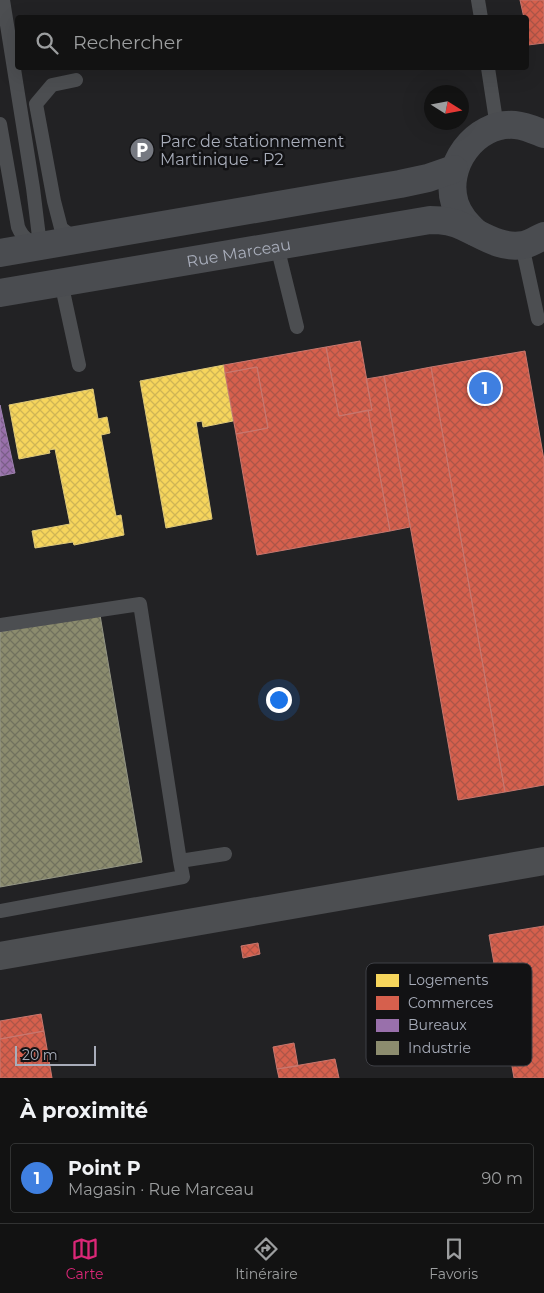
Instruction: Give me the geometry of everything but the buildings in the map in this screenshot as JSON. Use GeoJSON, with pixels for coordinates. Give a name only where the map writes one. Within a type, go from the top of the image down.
{"type":"FeatureCollection","features":[{"type":"Feature","properties":{"kind":"main road","name":"Rue Marceau"},"geometry":{"type":"LineString","coordinates":[[476,233],[463,221],[455,204],[452,187],[454,169],[464,150],[478,136],[497,127],[513,125],[530,128],[544,134]]}},
{"type":"Feature","properties":{"kind":"main road"},"geometry":{"type":"LineString","coordinates":[[0,252],[400,184],[428,178],[454,169]]}},
{"type":"Feature","properties":{"kind":"main road","name":"Rue Marceau"},"geometry":{"type":"LineString","coordinates":[[0,293],[430,220],[447,220],[463,226],[495,243],[533,241]]}},
{"type":"Feature","properties":{"kind":"street"},"geometry":{"type":"LineString","coordinates":[[0,956],[544,861]]}},
{"type":"Feature","properties":{"kind":"lane"},"geometry":{"type":"LineString","coordinates":[[0,124],[18,227],[21,236],[27,241],[40,245],[33,188],[3,0]]}},
{"type":"Feature","properties":{"kind":"lane"},"geometry":{"type":"LineString","coordinates":[[478,0],[480,15]]}},
{"type":"Feature","properties":{"kind":"lane"},"geometry":{"type":"LineString","coordinates":[[488,70],[497,127]]}},
{"type":"Feature","properties":{"kind":"lane"},"geometry":{"type":"LineString","coordinates":[[75,239],[61,228],[54,201],[36,104],[52,85],[76,80]]}},
{"type":"Feature","properties":{"kind":"lane"},"geometry":{"type":"LineString","coordinates":[[533,241],[538,319]]}},
{"type":"Feature","properties":{"kind":"lane"},"geometry":{"type":"LineString","coordinates":[[278,246],[297,327]]}},
{"type":"Feature","properties":{"kind":"lane"},"geometry":{"type":"LineString","coordinates":[[60,282],[79,365]]}},
{"type":"Feature","properties":{"kind":"lane"},"geometry":{"type":"LineString","coordinates":[[0,626],[140,604],[183,877],[0,911]]}},
{"type":"Feature","properties":{"kind":"lane"},"geometry":{"type":"LineString","coordinates":[[180,860],[225,854]]}},
{"type":"Feature","properties":{"kind":"shaded area"},"geometry":{"type":"Polygon","coordinates":[[[0,0],[544,0],[544,1078],[0,1078],[0,0]]]}},
{"type":"Feature","properties":{"kind":"place","name":"Parc de stationnement Martinique - P2"},"geometry":{"type":"Point","coordinates":[142,150]}},
{"type":"Feature","properties":{"kind":"place","name":"Point P"},"geometry":{"type":"Point","coordinates":[485,388]}}]}
